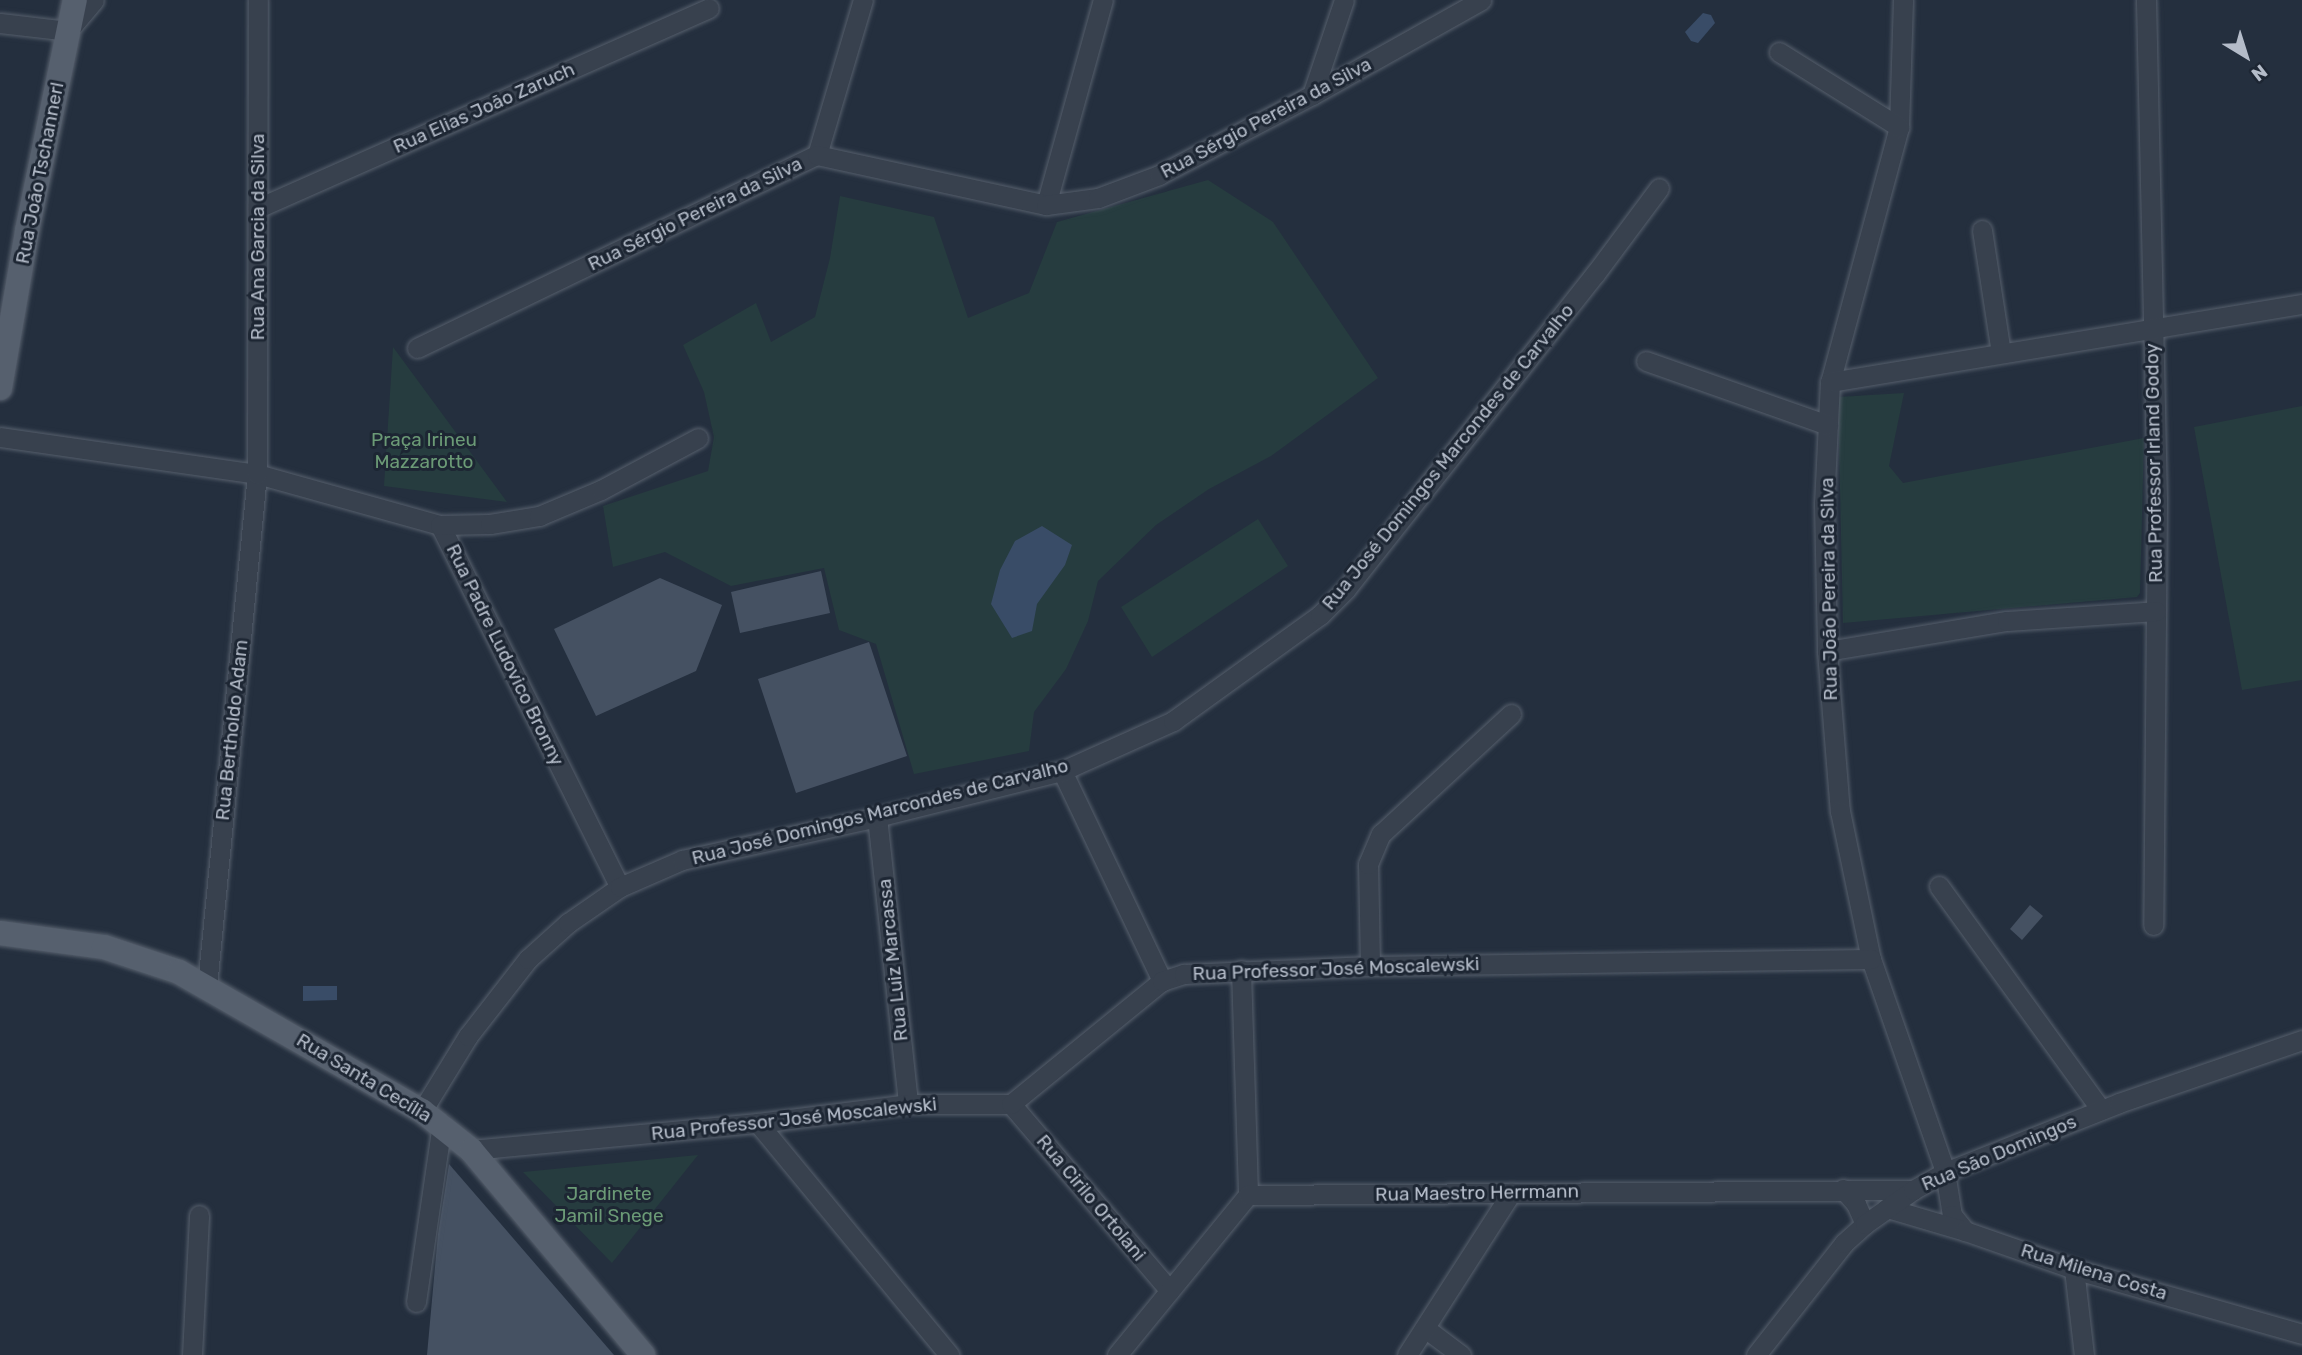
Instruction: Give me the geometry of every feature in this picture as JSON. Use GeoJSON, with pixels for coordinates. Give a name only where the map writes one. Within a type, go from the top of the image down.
{"type":"FeatureCollection","features":[{"type":"Feature","properties":{"kind":"main road","name":"Rua João Tschannerl"},"geometry":{"type":"LineString","coordinates":[[0,388],[27,231],[75,0]]}},
{"type":"Feature","properties":{"kind":"main road","name":"Rua Santa Cecília"},"geometry":{"type":"LineString","coordinates":[[0,933],[104,947],[169,968],[207,986],[432,1117],[471,1150],[643,1355]]}},
{"type":"Feature","properties":{"kind":"street"},"geometry":{"type":"LineString","coordinates":[[0,23],[68,31],[94,0]]}},
{"type":"Feature","properties":{"kind":"street","name":"Rua Ana Garcia da Silva"},"geometry":{"type":"LineString","coordinates":[[257,474],[258,0]]}},
{"type":"Feature","properties":{"kind":"street"},"geometry":{"type":"LineString","coordinates":[[817,155],[863,0]]}},
{"type":"Feature","properties":{"kind":"street"},"geometry":{"type":"LineString","coordinates":[[1045,205],[1103,0]]}},
{"type":"Feature","properties":{"kind":"street"},"geometry":{"type":"LineString","coordinates":[[1312,95],[1344,0]]}},
{"type":"Feature","properties":{"kind":"street","name":"Rua Sérgio Pereira da Silva"},"geometry":{"type":"LineString","coordinates":[[417,348],[817,155],[1045,205],[1098,198],[1159,175],[1312,95],[1481,0]]}},
{"type":"Feature","properties":{"kind":"street","name":"Rua João Pereira da Silva"},"geometry":{"type":"LineString","coordinates":[[1903,0],[1899,127],[1830,382],[1824,503],[1827,651],[1840,811],[1871,959],[1945,1172],[1952,1214],[1965,1231]]}},
{"type":"Feature","properties":{"kind":"street","name":"Rua Professor Irland Godoy"},"geometry":{"type":"LineString","coordinates":[[2146,0],[2156,611],[2153,925]]}},
{"type":"Feature","properties":{"kind":"street","name":"Rua Elias João Zaruch"},"geometry":{"type":"LineString","coordinates":[[258,208],[709,8]]}},
{"type":"Feature","properties":{"kind":"street"},"geometry":{"type":"LineString","coordinates":[[1779,52],[1899,127]]}},
{"type":"Feature","properties":{"kind":"street","name":"Rua José Domingos Marcondes de Carvalho"},"geometry":{"type":"LineString","coordinates":[[432,1117],[468,1036],[528,959],[568,923],[620,887],[682,860],[877,817],[1062,771],[1173,721],[1320,615],[1346,589],[1659,188]]}},
{"type":"Feature","properties":{"kind":"street"},"geometry":{"type":"LineString","coordinates":[[1982,230],[2001,352]]}},
{"type":"Feature","properties":{"kind":"street"},"geometry":{"type":"LineString","coordinates":[[1830,382],[2302,304]]}},
{"type":"Feature","properties":{"kind":"street"},"geometry":{"type":"LineString","coordinates":[[1646,361],[1828,425]]}},
{"type":"Feature","properties":{"kind":"street","name":"Rua Padre Ludovico Bronny"},"geometry":{"type":"LineString","coordinates":[[0,437],[257,474],[440,525],[620,887]]}},
{"type":"Feature","properties":{"kind":"street"},"geometry":{"type":"LineString","coordinates":[[440,525],[489,524],[539,516],[601,490],[698,438]]}},
{"type":"Feature","properties":{"kind":"street","name":"Rua Bertholdo Adam"},"geometry":{"type":"LineString","coordinates":[[207,986],[257,474]]}},
{"type":"Feature","properties":{"kind":"street"},"geometry":{"type":"LineString","coordinates":[[1827,651],[2007,621],[2156,611]]}},
{"type":"Feature","properties":{"kind":"street"},"geometry":{"type":"LineString","coordinates":[[1370,966],[1368,864],[1381,834],[1511,714]]}},
{"type":"Feature","properties":{"kind":"street"},"geometry":{"type":"LineString","coordinates":[[1062,771],[1162,981]]}},
{"type":"Feature","properties":{"kind":"street","name":"Rua Luiz Marcassa"},"geometry":{"type":"LineString","coordinates":[[877,817],[908,1104]]}},
{"type":"Feature","properties":{"kind":"street"},"geometry":{"type":"LineString","coordinates":[[1939,886],[2101,1110]]}},
{"type":"Feature","properties":{"kind":"street","name":"Rua Professor José Moscalewski"},"geometry":{"type":"LineString","coordinates":[[471,1150],[758,1123],[908,1104],[1011,1104],[1162,981],[1184,974],[1370,966],[1871,959]]}},
{"type":"Feature","properties":{"kind":"street"},"geometry":{"type":"LineString","coordinates":[[1117,1355],[1248,1195],[1241,970]]}},
{"type":"Feature","properties":{"kind":"street","name":"Rua São Domingos"},"geometry":{"type":"LineString","coordinates":[[1756,1355],[1821,1270],[1864,1224],[1913,1190],[1945,1172],[2101,1110],[2302,1040]]}},
{"type":"Feature","properties":{"kind":"street","name":"Rua Cirilo Ortolani"},"geometry":{"type":"LineString","coordinates":[[1011,1104],[1170,1292]]}},
{"type":"Feature","properties":{"kind":"street"},"geometry":{"type":"LineString","coordinates":[[416,1302],[432,1117]]}},
{"type":"Feature","properties":{"kind":"street"},"geometry":{"type":"LineString","coordinates":[[758,1123],[949,1355]]}},
{"type":"Feature","properties":{"kind":"street"},"geometry":{"type":"LineString","coordinates":[[1843,1189],[1856,1204],[1864,1224]]}},
{"type":"Feature","properties":{"kind":"street","name":"Rua Maestro Herrmann"},"geometry":{"type":"LineString","coordinates":[[1248,1195],[1913,1190]]}},
{"type":"Feature","properties":{"kind":"street"},"geometry":{"type":"LineString","coordinates":[[1407,1355],[1511,1193]]}},
{"type":"Feature","properties":{"kind":"street","name":"Rua Milena Costa"},"geometry":{"type":"LineString","coordinates":[[1887,1208],[1965,1231],[2074,1269],[2302,1334]]}},
{"type":"Feature","properties":{"kind":"street"},"geometry":{"type":"LineString","coordinates":[[192,1355],[199,1215]]}},
{"type":"Feature","properties":{"kind":"street"},"geometry":{"type":"LineString","coordinates":[[2074,1269],[2084,1355]]}},
{"type":"Feature","properties":{"kind":"street"},"geometry":{"type":"LineString","coordinates":[[1425,1328],[1461,1355]]}},
{"type":"Feature","properties":{"kind":"green space"},"geometry":{"type":"Polygon","coordinates":[[[1208,180],[1273,222],[1378,378],[1271,456],[1209,489],[1156,525],[1098,581],[1088,621],[1066,669],[1034,712],[1029,751],[914,774],[876,644],[839,630],[824,568],[731,586],[665,552],[613,567],[603,506],[708,471],[714,437],[704,392],[683,345],[756,303],[771,342],[815,317],[830,258],[840,196],[934,217],[968,318],[1029,293],[1057,222],[1208,180]]]}},
{"type":"Feature","properties":{"kind":"green space","name":"Praça Irineu Mazzarotto"},"geometry":{"type":"Polygon","coordinates":[[[393,347],[507,502],[384,486],[393,347]]]}},
{"type":"Feature","properties":{"kind":"green space"},"geometry":{"type":"Polygon","coordinates":[[[1904,393],[1889,466],[1903,483],[2144,438],[2140,593],[2137,597],[1843,623],[1838,397],[1904,393]]]}},
{"type":"Feature","properties":{"kind":"green space"},"geometry":{"type":"Polygon","coordinates":[[[2302,406],[2302,680],[2242,690],[2194,427],[2302,406]]]}},
{"type":"Feature","properties":{"kind":"green space"},"geometry":{"type":"Polygon","coordinates":[[[1258,519],[1288,566],[1152,657],[1121,607],[1258,519]]]}},
{"type":"Feature","properties":{"kind":"green space","name":"Jardinete Jamil Snege"},"geometry":{"type":"Polygon","coordinates":[[[698,1155],[612,1263],[523,1172],[698,1155]]]}},
{"type":"Feature","properties":{"kind":"water"},"geometry":{"type":"Polygon","coordinates":[[[1703,13],[1711,15],[1715,23],[1698,43],[1691,41],[1685,32],[1703,13]]]}},
{"type":"Feature","properties":{"kind":"water"},"geometry":{"type":"Polygon","coordinates":[[[1042,526],[1072,545],[1065,565],[1037,604],[1032,631],[1012,638],[991,604],[1000,570],[1015,541],[1042,526]]]}},
{"type":"Feature","properties":{"kind":"water"},"geometry":{"type":"Polygon","coordinates":[[[303,986],[337,986],[337,1000],[303,1001],[303,986]]]}},
{"type":"Feature","properties":{"kind":"building"},"geometry":{"type":"Polygon","coordinates":[[[821,571],[830,613],[740,633],[731,592],[821,571]]]}},
{"type":"Feature","properties":{"kind":"building"},"geometry":{"type":"Polygon","coordinates":[[[660,578],[722,605],[696,671],[596,716],[554,629],[660,578]]]}},
{"type":"Feature","properties":{"kind":"building"},"geometry":{"type":"Polygon","coordinates":[[[869,642],[907,756],[796,793],[758,679],[869,642]]]}},
{"type":"Feature","properties":{"kind":"building"},"geometry":{"type":"Polygon","coordinates":[[[2030,905],[2043,916],[2022,940],[2010,929],[2030,905]]]}},
{"type":"Feature","properties":{"kind":"building"},"geometry":{"type":"Polygon","coordinates":[[[449,1164],[614,1355],[427,1355],[438,1234],[449,1164]]]}}]}
